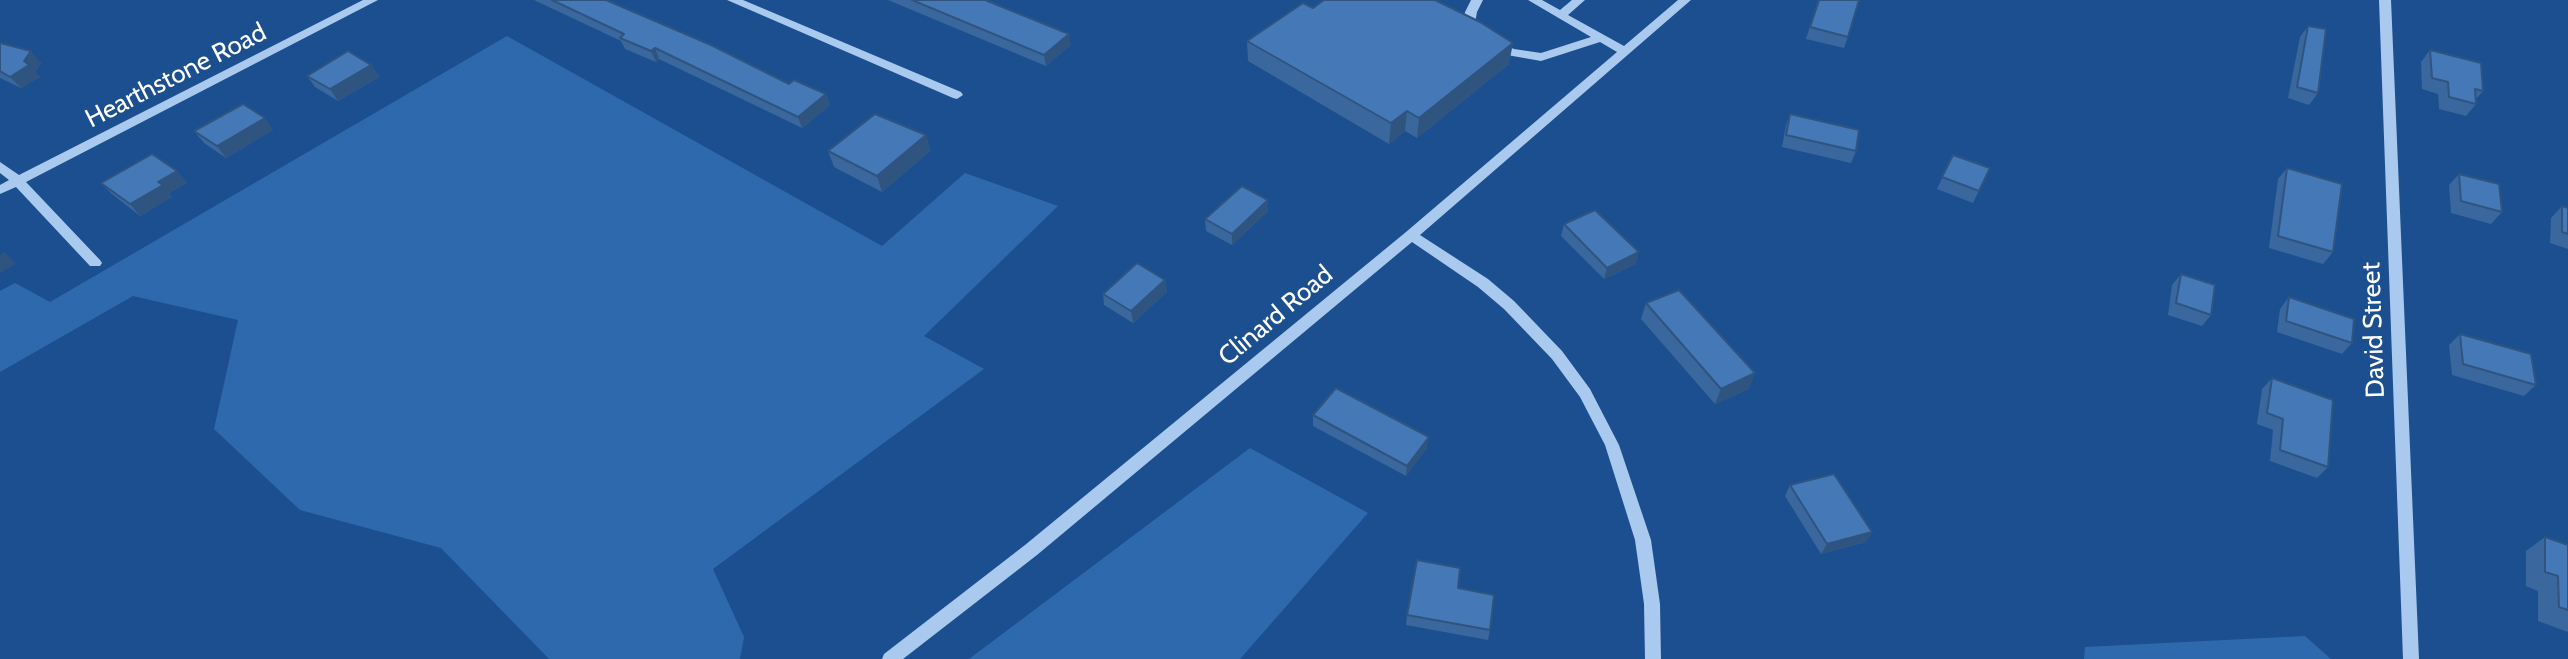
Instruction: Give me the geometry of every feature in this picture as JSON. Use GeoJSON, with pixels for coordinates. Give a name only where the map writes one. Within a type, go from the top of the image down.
{"type":"FeatureCollection","features":[{"type":"Feature","properties":{"kind":"street","name":"Hearthstone Road"},"geometry":{"type":"LineString","coordinates":[[0,190],[372,0]]}},
{"type":"Feature","properties":{"kind":"street"},"geometry":{"type":"LineString","coordinates":[[733,0],[957,95]]}},
{"type":"Feature","properties":{"kind":"street"},"geometry":{"type":"LineString","coordinates":[[1477,0],[1469,24],[1504,50],[1541,57],[1600,38]]}},
{"type":"Feature","properties":{"kind":"street"},"geometry":{"type":"LineString","coordinates":[[1534,0],[1626,52]]}},
{"type":"Feature","properties":{"kind":"street"},"geometry":{"type":"LineString","coordinates":[[1561,15],[1579,0]]}},
{"type":"Feature","properties":{"kind":"street","name":"Clinard Road"},"geometry":{"type":"LineString","coordinates":[[890,659],[1031,550],[1411,235],[1685,0]]}},
{"type":"Feature","properties":{"kind":"street","name":"David Street"},"geometry":{"type":"LineString","coordinates":[[2385,0],[2411,659]]}},
{"type":"Feature","properties":{"kind":"street"},"geometry":{"type":"LineString","coordinates":[[0,166],[95,263]]}},
{"type":"Feature","properties":{"kind":"street"},"geometry":{"type":"LineString","coordinates":[[1411,235],[1483,283],[1509,305],[1557,355],[1585,393],[1612,445],[1643,540],[1652,604],[1653,659]]}},
{"type":"Feature","properties":{"kind":"shaded area"},"geometry":{"type":"Polygon","coordinates":[[[507,36],[882,246],[965,173],[1058,206],[924,336],[984,369],[713,569],[744,637],[740,659],[549,659],[441,548],[300,510],[214,429],[238,320],[133,296],[0,372],[0,291],[15,283],[50,302],[507,36]]]}},
{"type":"Feature","properties":{"kind":"shaded area"},"geometry":{"type":"Polygon","coordinates":[[[1250,448],[1368,513],[1240,659],[969,659],[1250,448]]]}},
{"type":"Feature","properties":{"kind":"shaded area"},"geometry":{"type":"Polygon","coordinates":[[[2305,636],[2331,659],[2084,659],[2085,647],[2305,636]]]}},
{"type":"Feature","properties":{"kind":"building"},"geometry":{"type":"Polygon","coordinates":[[[552,0],[606,0],[711,45],[789,84],[794,80],[826,94],[798,117],[655,48],[651,51],[620,38],[624,34],[552,0]]]}},
{"type":"Feature","properties":{"kind":"building"},"geometry":{"type":"Polygon","coordinates":[[[912,0],[985,0],[1069,34],[1044,55],[912,0]]]}},
{"type":"Feature","properties":{"kind":"building"},"geometry":{"type":"Polygon","coordinates":[[[1324,0],[1435,0],[1480,22],[1513,43],[1419,118],[1407,111],[1391,123],[1247,41],[1303,3],[1313,8],[1324,0]]]}},
{"type":"Feature","properties":{"kind":"building"},"geometry":{"type":"Polygon","coordinates":[[[1819,0],[1859,0],[1848,37],[1810,27],[1819,0]]]}},
{"type":"Feature","properties":{"kind":"building"},"geometry":{"type":"Polygon","coordinates":[[[2308,26],[2326,29],[2318,93],[2297,87],[2308,26]]]}},
{"type":"Feature","properties":{"kind":"building"},"geometry":{"type":"Polygon","coordinates":[[[0,43],[31,51],[24,61],[29,65],[10,77],[0,71],[0,43]]]}},
{"type":"Feature","properties":{"kind":"building"},"geometry":{"type":"Polygon","coordinates":[[[2430,50],[2481,63],[2483,91],[2475,89],[2476,104],[2449,97],[2448,82],[2432,78],[2430,50]]]}},
{"type":"Feature","properties":{"kind":"building"},"geometry":{"type":"Polygon","coordinates":[[[348,51],[371,65],[330,89],[307,76],[348,51]]]}},
{"type":"Feature","properties":{"kind":"building"},"geometry":{"type":"Polygon","coordinates":[[[243,104],[265,118],[217,146],[194,131],[243,104]]]}},
{"type":"Feature","properties":{"kind":"building"},"geometry":{"type":"Polygon","coordinates":[[[875,114],[926,135],[877,176],[828,151],[875,114]]]}},
{"type":"Feature","properties":{"kind":"building"},"geometry":{"type":"Polygon","coordinates":[[[1790,114],[1859,130],[1856,151],[1786,135],[1790,114]]]}},
{"type":"Feature","properties":{"kind":"building"},"geometry":{"type":"Polygon","coordinates":[[[152,154],[177,171],[158,182],[163,185],[130,204],[101,183],[152,154]]]}},
{"type":"Feature","properties":{"kind":"building"},"geometry":{"type":"Polygon","coordinates":[[[1953,155],[1990,168],[1979,191],[1942,177],[1953,155]]]}},
{"type":"Feature","properties":{"kind":"building"},"geometry":{"type":"Polygon","coordinates":[[[2287,168],[2342,184],[2333,252],[2278,236],[2287,168]]]}},
{"type":"Feature","properties":{"kind":"building"},"geometry":{"type":"Polygon","coordinates":[[[2459,174],[2499,184],[2502,212],[2461,201],[2459,174]]]}},
{"type":"Feature","properties":{"kind":"building"},"geometry":{"type":"Polygon","coordinates":[[[1242,186],[1268,200],[1232,234],[1205,219],[1242,186]]]}},
{"type":"Feature","properties":{"kind":"building"},"geometry":{"type":"Polygon","coordinates":[[[2562,206],[2568,208],[2568,234],[2562,232],[2562,206]]]}},
{"type":"Feature","properties":{"kind":"building"},"geometry":{"type":"Polygon","coordinates":[[[1595,210],[1639,252],[1607,268],[1564,224],[1595,210]]]}},
{"type":"Feature","properties":{"kind":"building"},"geometry":{"type":"Polygon","coordinates":[[[1137,263],[1165,280],[1131,311],[1103,294],[1137,263]]]}},
{"type":"Feature","properties":{"kind":"building"},"geometry":{"type":"Polygon","coordinates":[[[2181,274],[2215,285],[2211,315],[2176,303],[2181,274]]]}},
{"type":"Feature","properties":{"kind":"building"},"geometry":{"type":"Polygon","coordinates":[[[1679,290],[1755,373],[1721,389],[1646,303],[1679,290]]]}},
{"type":"Feature","properties":{"kind":"building"},"geometry":{"type":"Polygon","coordinates":[[[2289,297],[2354,319],[2352,343],[2286,321],[2289,297]]]}},
{"type":"Feature","properties":{"kind":"building"},"geometry":{"type":"Polygon","coordinates":[[[2460,334],[2531,354],[2536,385],[2463,364],[2460,334]]]}},
{"type":"Feature","properties":{"kind":"building"},"geometry":{"type":"Polygon","coordinates":[[[2272,378],[2333,400],[2328,467],[2280,450],[2283,419],[2267,413],[2272,378]]]}},
{"type":"Feature","properties":{"kind":"building"},"geometry":{"type":"Polygon","coordinates":[[[1336,388],[1429,437],[1407,466],[1313,415],[1336,388]]]}},
{"type":"Feature","properties":{"kind":"building"},"geometry":{"type":"Polygon","coordinates":[[[1834,474],[1872,532],[1827,544],[1790,485],[1834,474]]]}},
{"type":"Feature","properties":{"kind":"building"},"geometry":{"type":"Polygon","coordinates":[[[2545,537],[2568,545],[2568,610],[2559,607],[2558,576],[2545,572],[2545,537]]]}},
{"type":"Feature","properties":{"kind":"building"},"geometry":{"type":"Polygon","coordinates":[[[1417,560],[1460,568],[1458,588],[1494,595],[1490,630],[1407,615],[1417,560]]]}}]}
